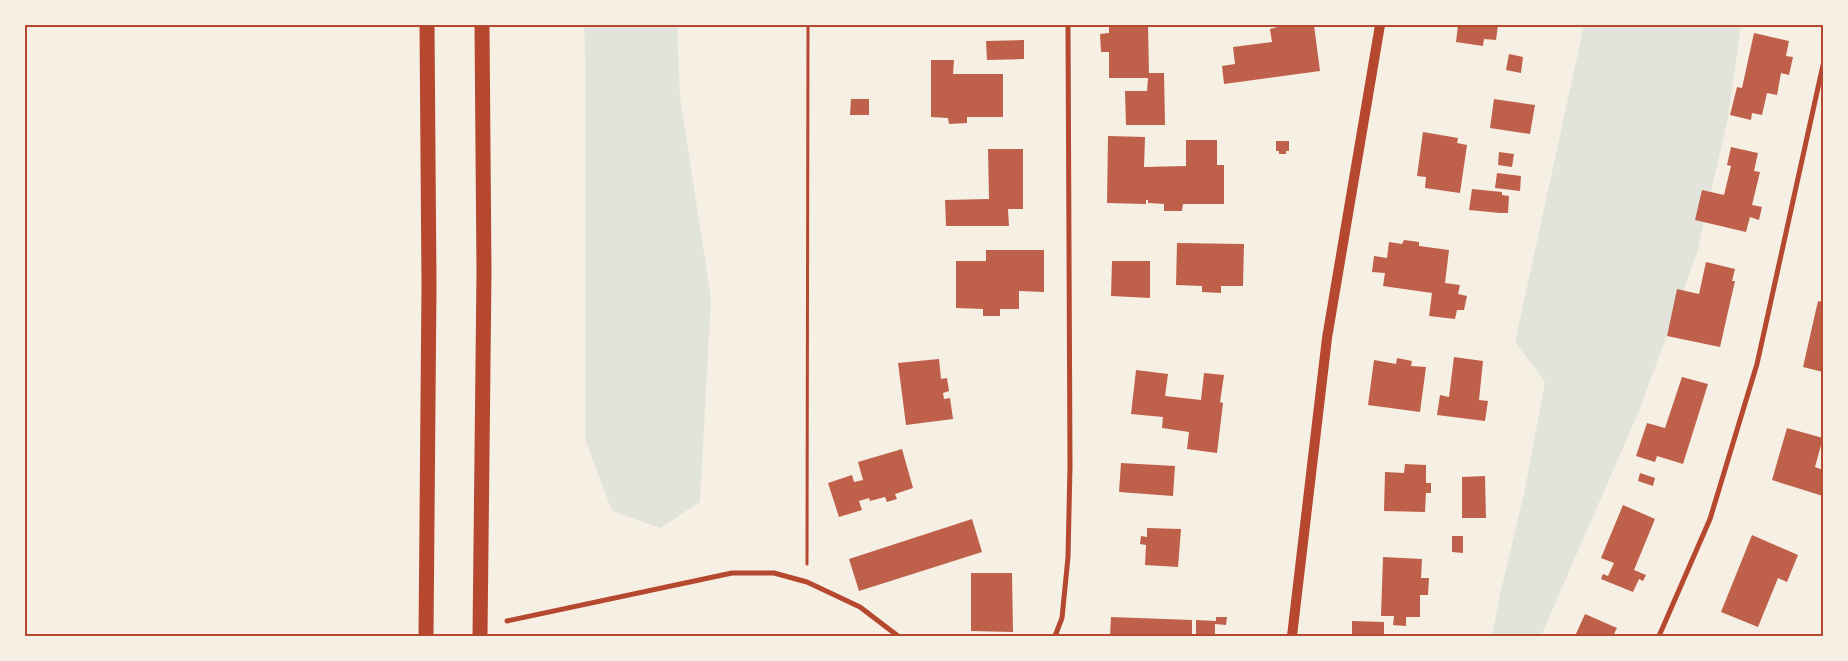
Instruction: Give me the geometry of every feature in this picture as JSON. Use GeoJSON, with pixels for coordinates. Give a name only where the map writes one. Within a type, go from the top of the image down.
{"type":"FeatureCollection","features":[{"type":"Feature","properties":{"kind":"highway"},"geometry":{"type":"LineString","coordinates":[[426,636],[429,294],[427,25]]}},
{"type":"Feature","properties":{"kind":"highway"},"geometry":{"type":"LineString","coordinates":[[480,636],[484,272],[482,25]]}},
{"type":"Feature","properties":{"kind":"main road"},"geometry":{"type":"LineString","coordinates":[[1292,636],[1327,338],[1380,25]]}},
{"type":"Feature","properties":{"kind":"street"},"geometry":{"type":"LineString","coordinates":[[1055,636],[1062,618],[1068,548],[1070,406],[1068,25]]}},
{"type":"Feature","properties":{"kind":"street"},"geometry":{"type":"LineString","coordinates":[[1659,636],[1710,519],[1757,364],[1823,66]]}},
{"type":"Feature","properties":{"kind":"street"},"geometry":{"type":"LineString","coordinates":[[507,621],[732,573],[774,573],[807,582],[860,606],[898,636]]}},
{"type":"Feature","properties":{"kind":"path"},"geometry":{"type":"LineString","coordinates":[[807,582],[808,25]]}},
{"type":"Feature","properties":{"kind":"shaded area"},"geometry":{"type":"Polygon","coordinates":[[[584,25],[677,25],[680,97],[711,298],[700,502],[660,528],[612,511],[585,439],[584,25]]]}},
{"type":"Feature","properties":{"kind":"shaded area"},"geometry":{"type":"Polygon","coordinates":[[[1584,25],[1741,25],[1728,118],[1697,253],[1639,411],[1541,636],[1492,636],[1524,494],[1545,382],[1515,342],[1584,25]]]}},
{"type":"Feature","properties":{"kind":"building"},"geometry":{"type":"Polygon","coordinates":[[[1109,25],[1148,25],[1149,73],[1164,73],[1165,125],[1126,125],[1125,91],[1147,91],[1148,78],[1109,78],[1109,52],[1101,52],[1100,34],[1109,33],[1109,25]]]}},
{"type":"Feature","properties":{"kind":"building"},"geometry":{"type":"Polygon","coordinates":[[[1285,25],[1314,25],[1320,71],[1224,84],[1222,66],[1235,64],[1233,47],[1272,42],[1270,29],[1285,25]]]}},
{"type":"Feature","properties":{"kind":"building"},"geometry":{"type":"Polygon","coordinates":[[[1458,25],[1498,25],[1496,40],[1484,39],[1483,46],[1456,42],[1458,25]]]}},
{"type":"Feature","properties":{"kind":"building"},"geometry":{"type":"Polygon","coordinates":[[[1754,33],[1789,41],[1786,56],[1793,57],[1789,75],[1781,73],[1777,95],[1767,93],[1762,115],[1752,113],[1751,120],[1730,115],[1737,87],[1742,88],[1754,33]]]}},
{"type":"Feature","properties":{"kind":"building"},"geometry":{"type":"Polygon","coordinates":[[[1024,40],[1024,59],[987,60],[986,41],[1024,40]]]}},
{"type":"Feature","properties":{"kind":"building"},"geometry":{"type":"Polygon","coordinates":[[[1509,54],[1523,57],[1521,73],[1506,70],[1509,54]]]}},
{"type":"Feature","properties":{"kind":"building"},"geometry":{"type":"Polygon","coordinates":[[[931,60],[954,60],[953,74],[1003,74],[1003,117],[967,117],[967,123],[949,124],[948,118],[931,117],[931,60]]]}},
{"type":"Feature","properties":{"kind":"building"},"geometry":{"type":"Polygon","coordinates":[[[851,99],[869,99],[869,115],[850,115],[851,99]]]}},
{"type":"Feature","properties":{"kind":"building"},"geometry":{"type":"Polygon","coordinates":[[[1494,99],[1535,105],[1530,134],[1490,128],[1494,99]]]}},
{"type":"Feature","properties":{"kind":"building"},"geometry":{"type":"Polygon","coordinates":[[[1423,132],[1458,138],[1457,143],[1467,145],[1460,193],[1425,188],[1426,177],[1417,176],[1423,132]]]}},
{"type":"Feature","properties":{"kind":"building"},"geometry":{"type":"Polygon","coordinates":[[[1108,136],[1145,137],[1144,167],[1186,166],[1186,140],[1217,140],[1217,165],[1224,165],[1224,204],[1183,204],[1182,211],[1164,211],[1164,204],[1148,203],[1148,200],[1146,200],[1146,204],[1107,203],[1108,136]]]}},
{"type":"Feature","properties":{"kind":"building"},"geometry":{"type":"Polygon","coordinates":[[[1276,141],[1289,141],[1289,151],[1286,151],[1286,154],[1279,154],[1279,151],[1276,151],[1276,141]]]}},
{"type":"Feature","properties":{"kind":"building"},"geometry":{"type":"Polygon","coordinates":[[[1731,147],[1758,153],[1754,171],[1760,172],[1752,205],[1762,207],[1759,220],[1750,217],[1746,232],[1695,220],[1702,190],[1724,195],[1731,166],[1727,165],[1731,147]]]}},
{"type":"Feature","properties":{"kind":"building"},"geometry":{"type":"Polygon","coordinates":[[[988,149],[1023,149],[1023,209],[1008,209],[1009,226],[946,226],[945,200],[989,199],[988,149]]]}},
{"type":"Feature","properties":{"kind":"building"},"geometry":{"type":"Polygon","coordinates":[[[1499,152],[1514,154],[1512,167],[1498,165],[1499,152]]]}},
{"type":"Feature","properties":{"kind":"building"},"geometry":{"type":"Polygon","coordinates":[[[1497,173],[1521,176],[1520,191],[1495,188],[1497,173]]]}},
{"type":"Feature","properties":{"kind":"building"},"geometry":{"type":"Polygon","coordinates":[[[1472,189],[1502,192],[1502,195],[1509,196],[1508,213],[1469,210],[1472,189]]]}},
{"type":"Feature","properties":{"kind":"building"},"geometry":{"type":"Polygon","coordinates":[[[1404,240],[1419,242],[1419,246],[1449,250],[1445,283],[1460,285],[1458,294],[1467,296],[1464,310],[1457,310],[1455,319],[1429,316],[1432,293],[1383,286],[1385,273],[1372,272],[1374,256],[1387,258],[1389,242],[1402,244],[1404,240]]]}},
{"type":"Feature","properties":{"kind":"building"},"geometry":{"type":"Polygon","coordinates":[[[1177,243],[1244,244],[1243,286],[1221,286],[1221,293],[1202,292],[1202,286],[1176,285],[1177,243]]]}},
{"type":"Feature","properties":{"kind":"building"},"geometry":{"type":"Polygon","coordinates":[[[986,250],[1044,250],[1044,292],[1019,291],[1019,309],[1000,309],[1000,316],[983,316],[983,309],[956,308],[956,261],[986,261],[986,250]]]}},
{"type":"Feature","properties":{"kind":"building"},"geometry":{"type":"Polygon","coordinates":[[[1112,261],[1150,261],[1150,298],[1111,296],[1112,261]]]}},
{"type":"Feature","properties":{"kind":"building"},"geometry":{"type":"Polygon","coordinates":[[[1706,262],[1735,269],[1732,281],[1735,281],[1720,347],[1667,336],[1677,289],[1699,294],[1706,262]]]}},
{"type":"Feature","properties":{"kind":"building"},"geometry":{"type":"Polygon","coordinates":[[[1818,301],[1823,302],[1823,372],[1803,367],[1818,301]]]}},
{"type":"Feature","properties":{"kind":"building"},"geometry":{"type":"Polygon","coordinates":[[[1454,357],[1483,361],[1479,400],[1488,401],[1485,421],[1437,415],[1440,395],[1449,397],[1454,357]]]}},
{"type":"Feature","properties":{"kind":"building"},"geometry":{"type":"Polygon","coordinates":[[[1397,358],[1412,361],[1411,366],[1426,367],[1420,412],[1368,405],[1374,360],[1396,364],[1397,358]]]}},
{"type":"Feature","properties":{"kind":"building"},"geometry":{"type":"Polygon","coordinates":[[[939,359],[941,379],[947,378],[949,391],[943,393],[944,399],[950,398],[953,419],[906,425],[898,363],[939,359]]]}},
{"type":"Feature","properties":{"kind":"building"},"geometry":{"type":"Polygon","coordinates":[[[1136,370],[1168,374],[1165,396],[1201,400],[1204,373],[1224,375],[1220,402],[1223,403],[1217,453],[1187,449],[1189,432],[1162,428],[1163,417],[1131,414],[1136,370]]]}},
{"type":"Feature","properties":{"kind":"building"},"geometry":{"type":"Polygon","coordinates":[[[1682,377],[1708,384],[1683,464],[1657,456],[1655,462],[1636,456],[1647,423],[1665,428],[1682,377]]]}},
{"type":"Feature","properties":{"kind":"building"},"geometry":{"type":"Polygon","coordinates":[[[1787,428],[1823,438],[1815,467],[1823,470],[1823,496],[1772,480],[1787,428]]]}},
{"type":"Feature","properties":{"kind":"building"},"geometry":{"type":"Polygon","coordinates":[[[902,449],[913,488],[895,494],[897,499],[887,502],[885,497],[870,501],[869,498],[859,501],[862,510],[839,517],[828,483],[852,475],[854,482],[863,480],[858,462],[902,449]]]}},
{"type":"Feature","properties":{"kind":"building"},"geometry":{"type":"Polygon","coordinates":[[[1121,463],[1175,466],[1173,496],[1119,492],[1121,463]]]}},
{"type":"Feature","properties":{"kind":"building"},"geometry":{"type":"Polygon","coordinates":[[[1405,464],[1426,465],[1426,483],[1431,483],[1431,493],[1426,493],[1425,512],[1384,511],[1385,472],[1404,473],[1405,464]]]}},
{"type":"Feature","properties":{"kind":"building"},"geometry":{"type":"Polygon","coordinates":[[[1640,473],[1655,478],[1653,486],[1638,481],[1640,473]]]}},
{"type":"Feature","properties":{"kind":"building"},"geometry":{"type":"Polygon","coordinates":[[[1485,476],[1486,518],[1462,518],[1462,477],[1485,476]]]}},
{"type":"Feature","properties":{"kind":"building"},"geometry":{"type":"Polygon","coordinates":[[[1623,505],[1655,519],[1634,570],[1646,575],[1643,581],[1639,579],[1633,592],[1601,579],[1603,574],[1608,576],[1614,563],[1601,558],[1623,505]]]}},
{"type":"Feature","properties":{"kind":"building"},"geometry":{"type":"Polygon","coordinates":[[[972,519],[982,552],[859,591],[849,559],[972,519]]]}},
{"type":"Feature","properties":{"kind":"building"},"geometry":{"type":"Polygon","coordinates":[[[1147,528],[1181,529],[1178,567],[1145,565],[1146,545],[1140,544],[1141,536],[1147,537],[1147,528]]]}},
{"type":"Feature","properties":{"kind":"building"},"geometry":{"type":"Polygon","coordinates":[[[1752,535],[1798,555],[1787,582],[1778,578],[1758,627],[1721,612],[1752,535]]]}},
{"type":"Feature","properties":{"kind":"building"},"geometry":{"type":"Polygon","coordinates":[[[1452,536],[1463,536],[1463,553],[1452,552],[1452,536]]]}},
{"type":"Feature","properties":{"kind":"building"},"geometry":{"type":"Polygon","coordinates":[[[1383,557],[1422,559],[1421,578],[1429,578],[1428,595],[1420,595],[1420,617],[1406,617],[1406,626],[1393,625],[1394,616],[1381,616],[1383,557]]]}},
{"type":"Feature","properties":{"kind":"building"},"geometry":{"type":"Polygon","coordinates":[[[971,573],[1012,573],[1013,632],[971,631],[971,573]]]}},
{"type":"Feature","properties":{"kind":"building"},"geometry":{"type":"Polygon","coordinates":[[[1585,614],[1617,628],[1613,636],[1575,636],[1585,614]]]}},
{"type":"Feature","properties":{"kind":"building"},"geometry":{"type":"Polygon","coordinates":[[[1111,617],[1192,620],[1192,636],[1110,636],[1111,617]]]}},
{"type":"Feature","properties":{"kind":"building"},"geometry":{"type":"Polygon","coordinates":[[[1216,617],[1227,617],[1226,625],[1215,624],[1215,636],[1196,636],[1196,620],[1216,621],[1216,617]]]}},
{"type":"Feature","properties":{"kind":"building"},"geometry":{"type":"Polygon","coordinates":[[[1352,621],[1384,622],[1384,636],[1352,636],[1352,621]]]}}]}
